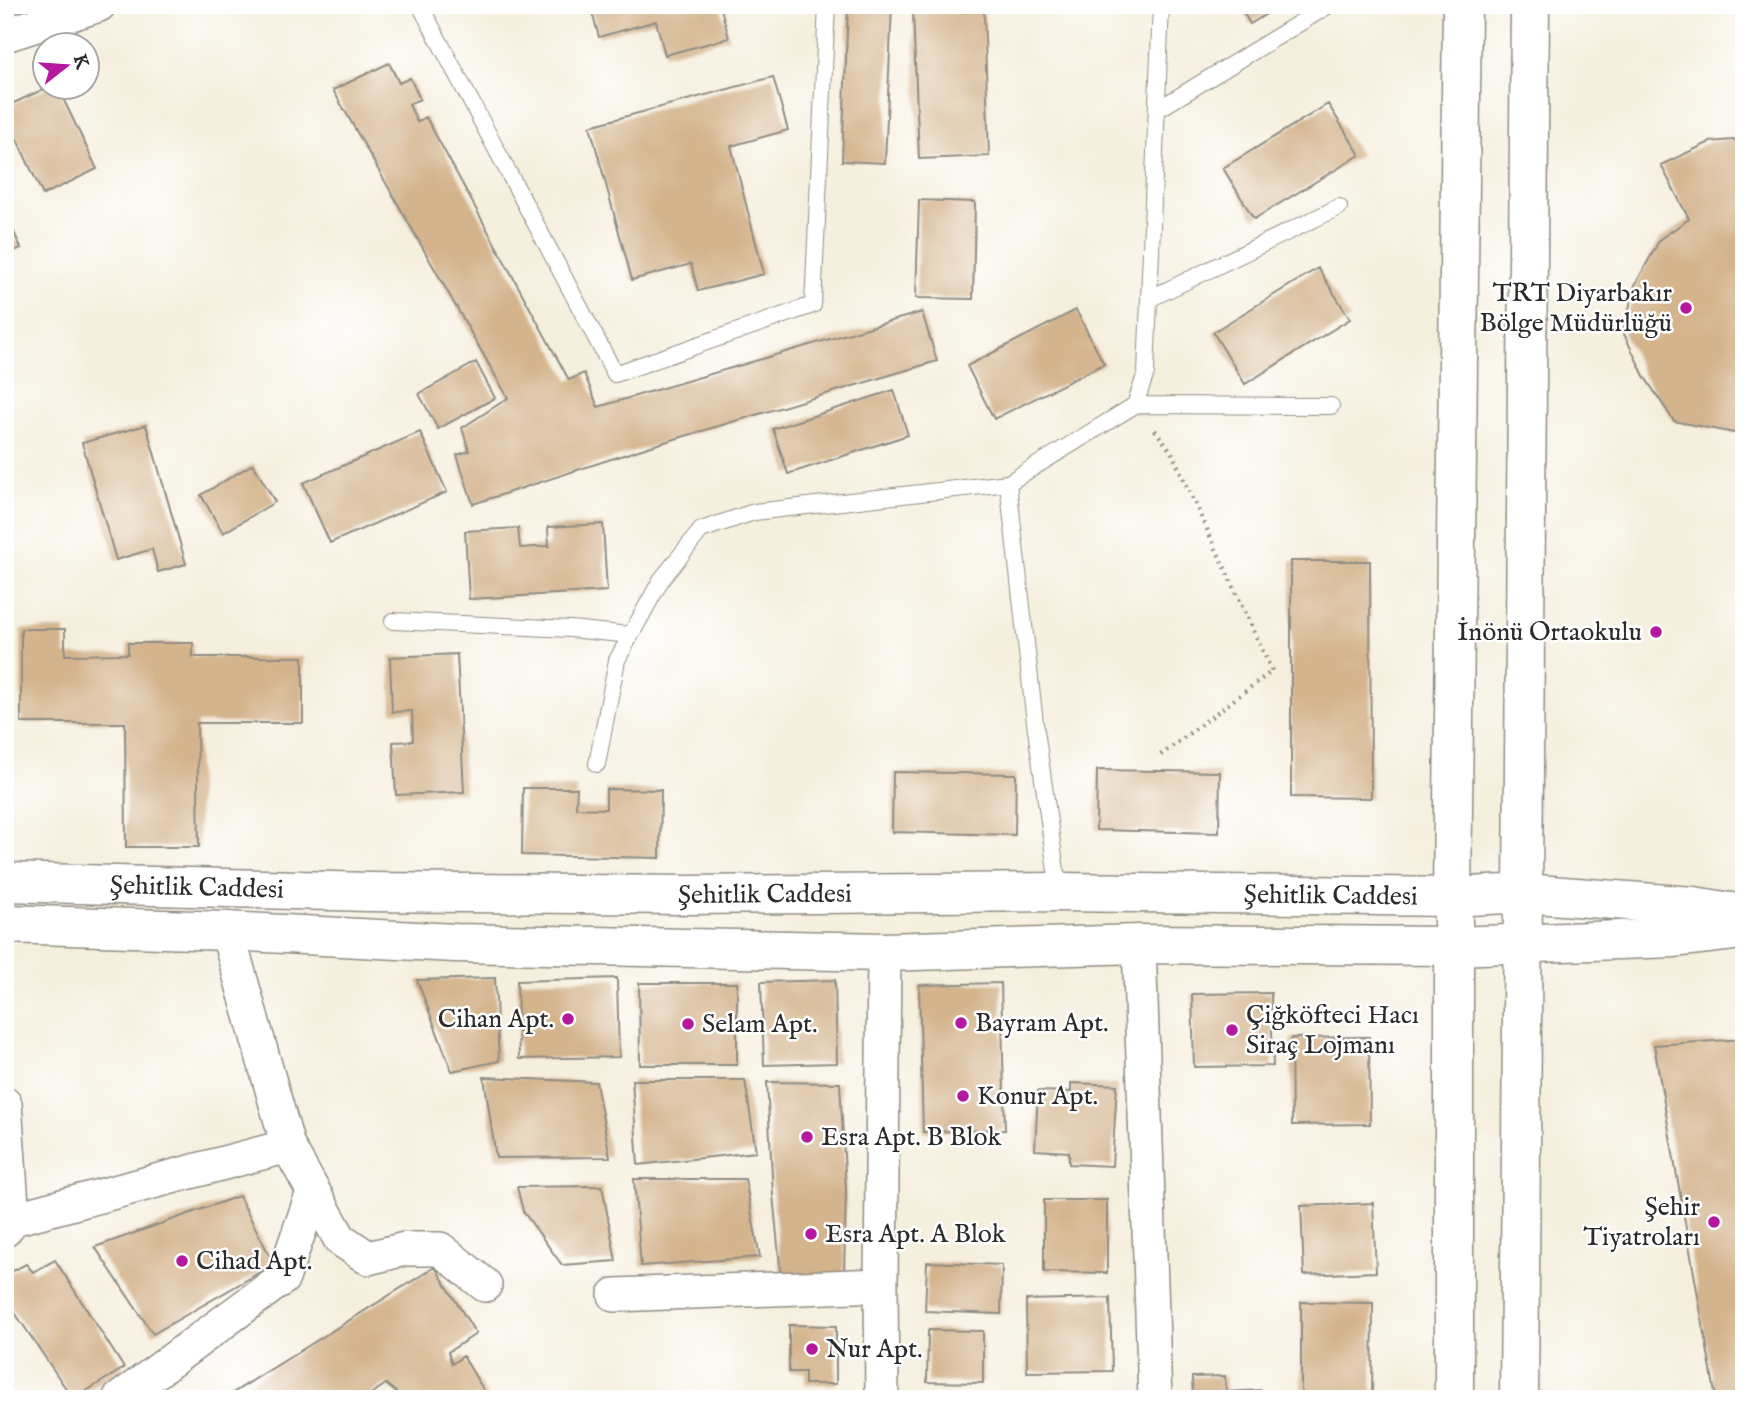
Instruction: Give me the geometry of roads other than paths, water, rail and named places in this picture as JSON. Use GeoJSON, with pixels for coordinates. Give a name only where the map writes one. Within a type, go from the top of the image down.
{"type":"FeatureCollection","features":[{"type":"Feature","properties":{"kind":"street"},"geometry":{"type":"LineString","coordinates":[[5,35],[99,5]]}},
{"type":"Feature","properties":{"kind":"street"},"geometry":{"type":"LineString","coordinates":[[1454,1399],[1452,897],[1462,5]]}},
{"type":"Feature","properties":{"kind":"street"},"geometry":{"type":"LineString","coordinates":[[1519,1399],[1530,5]]}},
{"type":"Feature","properties":{"kind":"street","name":"Şehitlik Caddesi"},"geometry":{"type":"LineString","coordinates":[[5,882],[369,892],[630,895],[1059,892],[1452,897],[1524,893],[1693,906],[1744,914]]}},
{"type":"Feature","properties":{"kind":"street","name":"Şehitlik Caddesi"},"geometry":{"type":"LineString","coordinates":[[5,924],[227,931],[455,943],[884,952],[1139,944],[1454,946],[1675,938],[1744,930]]}},
{"type":"Feature","properties":{"kind":"street"},"geometry":{"type":"LineString","coordinates":[[227,931],[288,1146],[340,1239],[368,1258],[405,1249],[440,1249],[485,1285]]}},
{"type":"Feature","properties":{"kind":"street"},"geometry":{"type":"LineString","coordinates":[[1139,944],[1155,1399]]}},
{"type":"Feature","properties":{"kind":"street"},"geometry":{"type":"LineString","coordinates":[[882,1399],[884,952]]}},
{"type":"Feature","properties":{"kind":"street"},"geometry":{"type":"LineString","coordinates":[[5,1104],[8,1222],[288,1146]]}},
{"type":"Feature","properties":{"kind":"street"},"geometry":{"type":"LineString","coordinates":[[119,1399],[283,1278],[313,1192]]}},
{"type":"Feature","properties":{"kind":"street"},"geometry":{"type":"LineString","coordinates":[[615,1295],[881,1285]]}},
{"type":"Feature","properties":{"kind":"lane"},"geometry":{"type":"LineString","coordinates":[[420,5],[615,374],[813,305],[827,5]]}},
{"type":"Feature","properties":{"kind":"lane"},"geometry":{"type":"LineString","coordinates":[[1135,405],[1146,373],[1161,5]]}},
{"type":"Feature","properties":{"kind":"lane"},"geometry":{"type":"LineString","coordinates":[[1157,110],[1329,5]]}},
{"type":"Feature","properties":{"kind":"lane"},"geometry":{"type":"LineString","coordinates":[[1149,299],[1339,207]]}},
{"type":"Feature","properties":{"kind":"lane"},"geometry":{"type":"LineString","coordinates":[[597,764],[617,660],[661,580],[701,530],[754,512],[1008,483],[1135,405],[1331,406]]}},
{"type":"Feature","properties":{"kind":"lane"},"geometry":{"type":"LineString","coordinates":[[1008,483],[1035,723],[1059,892]]}},
{"type":"Feature","properties":{"kind":"lane"},"geometry":{"type":"LineString","coordinates":[[393,621],[570,629],[630,635]]}},
{"type":"Feature","properties":{"kind":"place","name":"TRT Diyarbakır Bölge Müdürlüğü"},"geometry":{"type":"Point","coordinates":[1686,308]}},
{"type":"Feature","properties":{"kind":"place","name":"İnönü Ortaokulu"},"geometry":{"type":"Point","coordinates":[1656,632]}},
{"type":"Feature","properties":{"kind":"place","name":"Cihan Apt."},"geometry":{"type":"Point","coordinates":[568,1019]}},
{"type":"Feature","properties":{"kind":"place","name":"Bayram Apt."},"geometry":{"type":"Point","coordinates":[961,1023]}},
{"type":"Feature","properties":{"kind":"place","name":"Selam Apt."},"geometry":{"type":"Point","coordinates":[688,1024]}},
{"type":"Feature","properties":{"kind":"place","name":"Çiğköfteci Hacı Siraç Lojmanı"},"geometry":{"type":"Point","coordinates":[1232,1030]}},
{"type":"Feature","properties":{"kind":"place","name":"Konur Apt."},"geometry":{"type":"Point","coordinates":[963,1096]}},
{"type":"Feature","properties":{"kind":"place","name":"Esra Apt. B Blok"},"geometry":{"type":"Point","coordinates":[807,1137]}},
{"type":"Feature","properties":{"kind":"place","name":"Şehir Tiyatroları"},"geometry":{"type":"Point","coordinates":[1714,1222]}},
{"type":"Feature","properties":{"kind":"place","name":"Esra Apt. A Blok"},"geometry":{"type":"Point","coordinates":[811,1234]}},
{"type":"Feature","properties":{"kind":"place","name":"Cihad Apt."},"geometry":{"type":"Point","coordinates":[182,1261]}},
{"type":"Feature","properties":{"kind":"place","name":"Nur Apt."},"geometry":{"type":"Point","coordinates":[812,1349]}}]}
